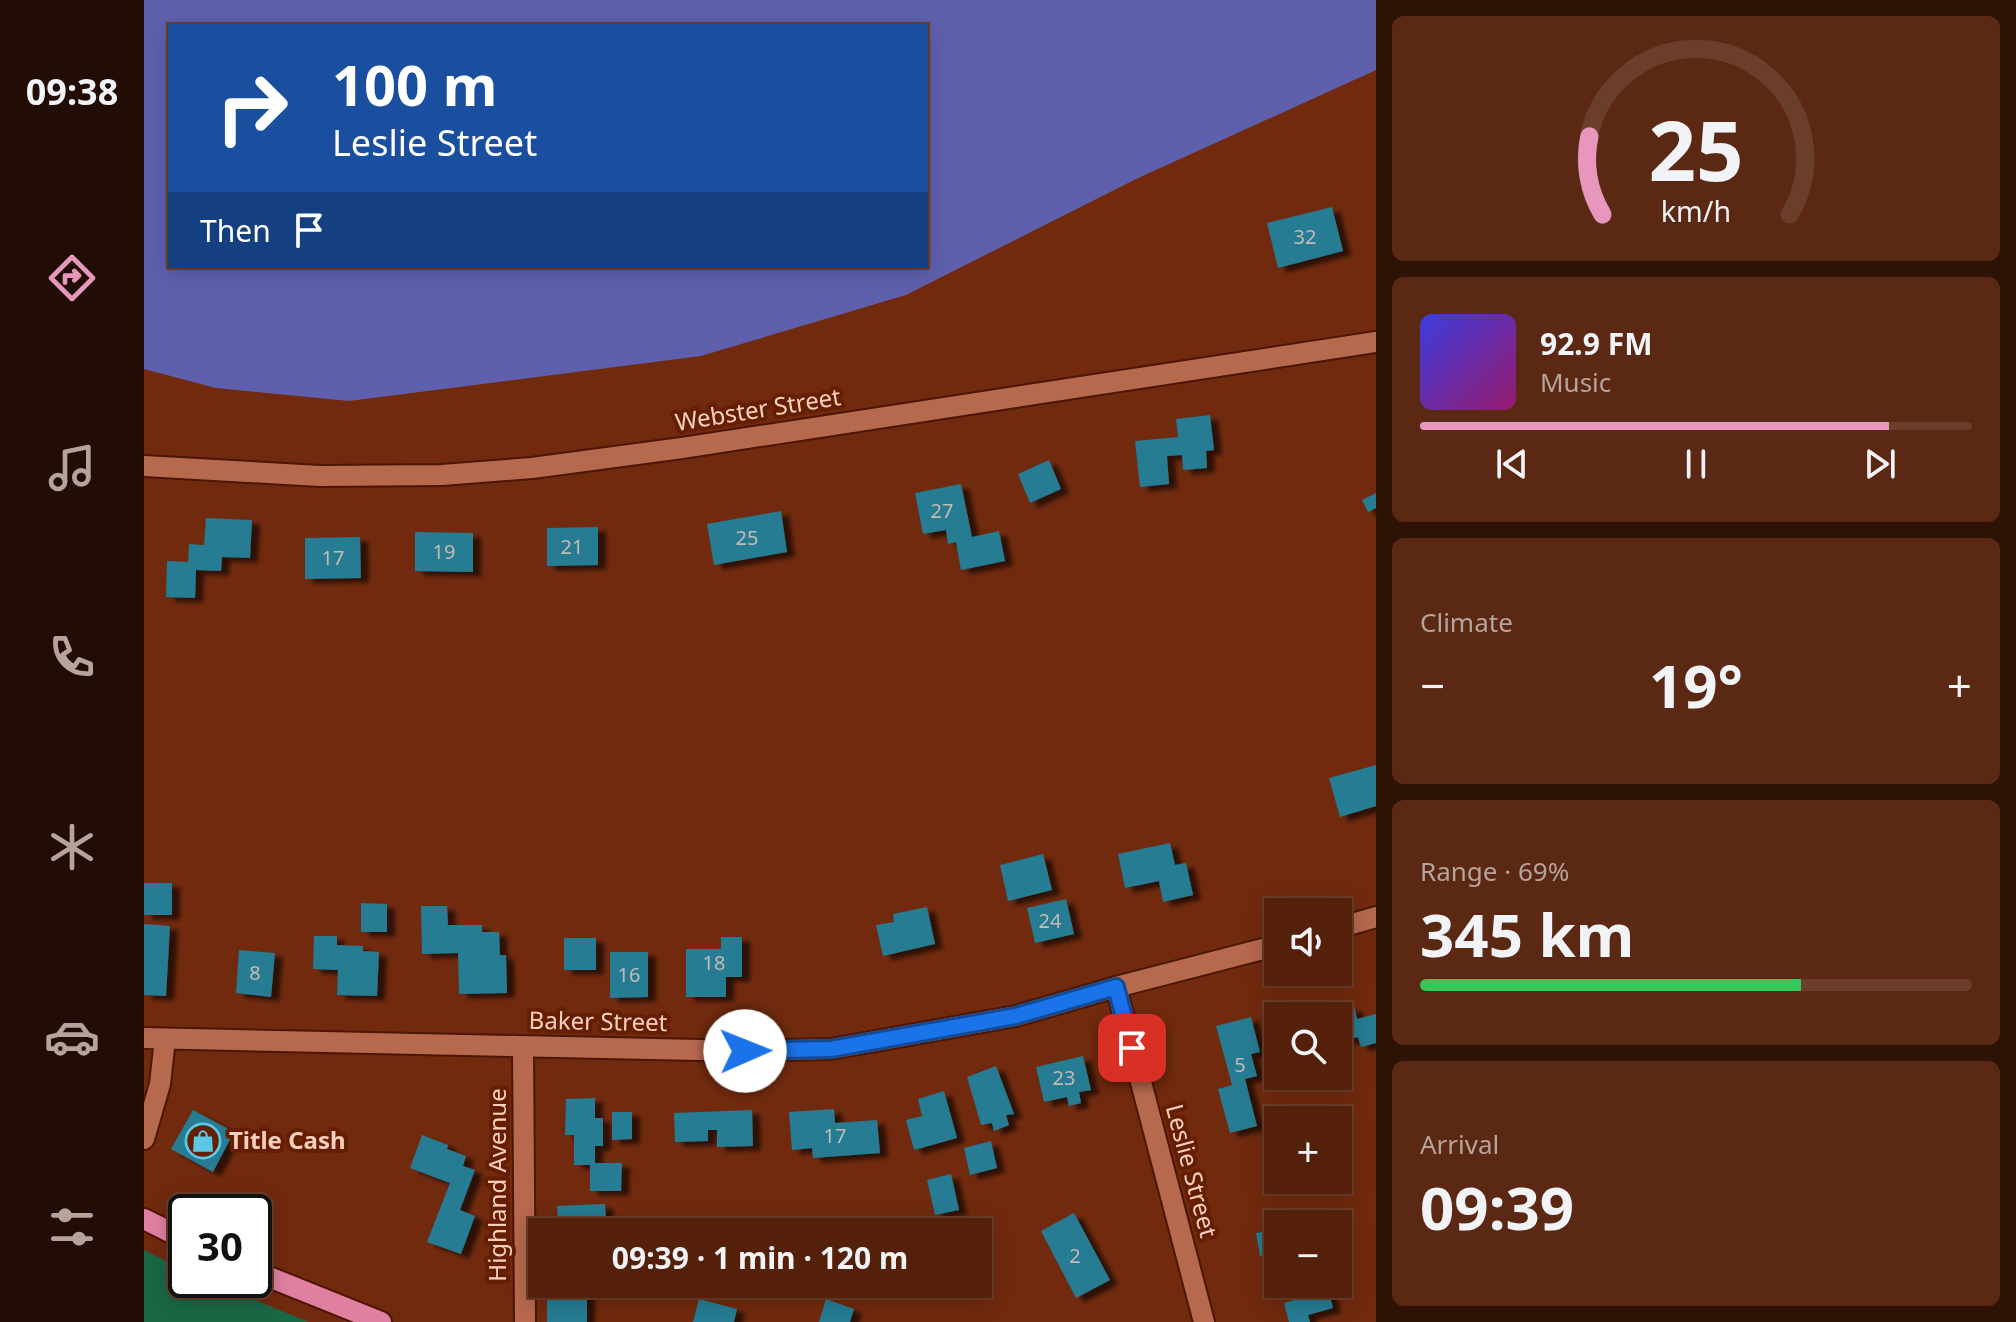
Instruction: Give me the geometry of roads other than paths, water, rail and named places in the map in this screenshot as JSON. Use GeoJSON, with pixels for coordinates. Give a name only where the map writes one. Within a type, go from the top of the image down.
{"type":"FeatureCollection","features":[{"type":"Feature","properties":{"kind":"main road"},"geometry":{"type":"LineString","coordinates":[[144,1219],[168,1231]]}},
{"type":"Feature","properties":{"kind":"main road"},"geometry":{"type":"LineString","coordinates":[[272,1278],[381,1322]]}},
{"type":"Feature","properties":{"kind":"street","name":"Webster Street"},"geometry":{"type":"LineString","coordinates":[[144,466],[320,476],[442,475],[532,468],[1376,342]]}},
{"type":"Feature","properties":{"kind":"street"},"geometry":{"type":"LineString","coordinates":[[1352,924],[1376,917]]}},
{"type":"Feature","properties":{"kind":"street","name":"Baker Street"},"geometry":{"type":"LineString","coordinates":[[144,1038],[745,1051],[831,1049],[1016,1016],[1264,949]]}},
{"type":"Feature","properties":{"kind":"street","name":"Leslie Street"},"geometry":{"type":"LineString","coordinates":[[1116,987],[1204,1322]]}},
{"type":"Feature","properties":{"kind":"street"},"geometry":{"type":"LineString","coordinates":[[144,1139],[160,1084],[165,1039]]}},
{"type":"Feature","properties":{"kind":"street","name":"Highland Avenue"},"geometry":{"type":"LineString","coordinates":[[523,1047],[525,1322]]}},
{"type":"Feature","properties":{"kind":"place","name":"Title Cash"},"geometry":{"type":"Point","coordinates":[203,1141]}}]}
